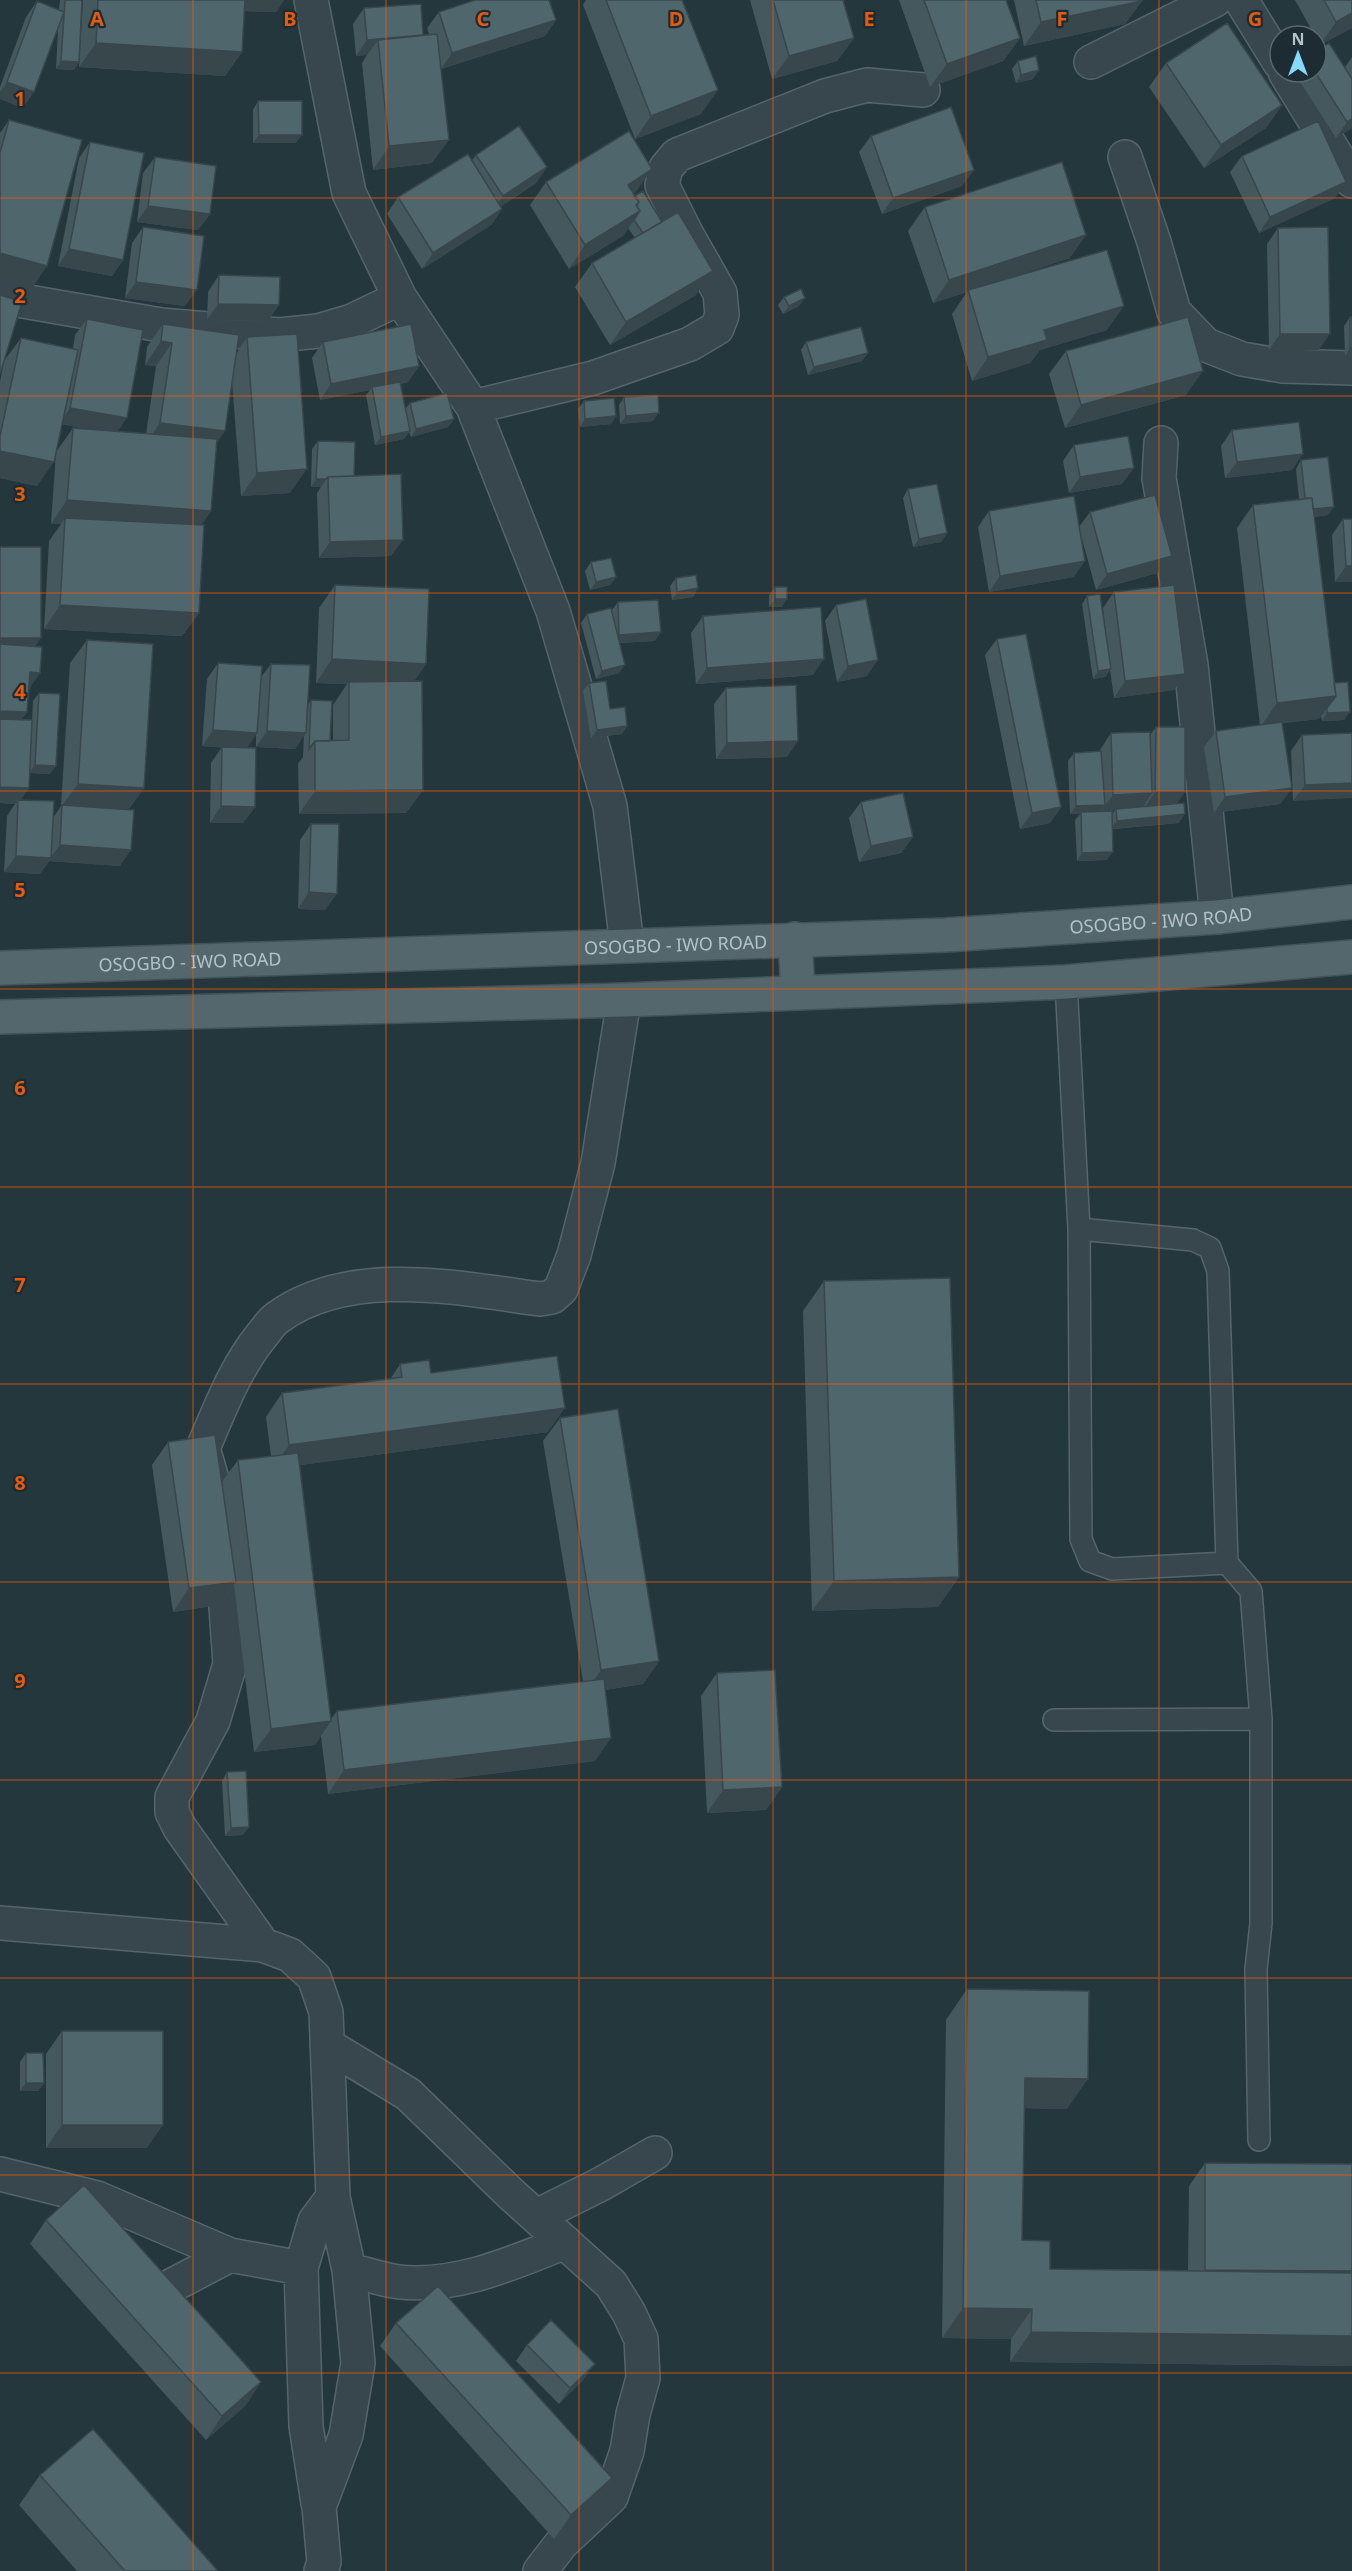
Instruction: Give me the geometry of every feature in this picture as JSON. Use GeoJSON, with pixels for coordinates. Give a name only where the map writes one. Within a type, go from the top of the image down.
{"type":"FeatureCollection","features":[{"type":"Feature","properties":{"kind":"main road","name":"OSOGBO - IWO ROAD"},"geometry":{"type":"LineString","coordinates":[[0,968],[946,934],[1217,917],[1352,902]]}},
{"type":"Feature","properties":{"kind":"main road"},"geometry":{"type":"LineString","coordinates":[[795,939],[798,993]]}},
{"type":"Feature","properties":{"kind":"main road"},"geometry":{"type":"LineString","coordinates":[[0,1017],[624,1000],[1066,982],[1352,957]]}},
{"type":"Feature","properties":{"kind":"street"},"geometry":{"type":"LineString","coordinates":[[311,0],[350,193],[400,298],[473,407],[553,611],[610,806],[627,945]]}},
{"type":"Feature","properties":{"kind":"street"},"geometry":{"type":"LineString","coordinates":[[1091,62],[1215,0]]}},
{"type":"Feature","properties":{"kind":"street"},"geometry":{"type":"LineString","coordinates":[[1241,0],[1268,44]]}},
{"type":"Feature","properties":{"kind":"street"},"geometry":{"type":"LineString","coordinates":[[1292,84],[1352,181]]}},
{"type":"Feature","properties":{"kind":"street"},"geometry":{"type":"LineString","coordinates":[[473,407],[593,378],[690,344],[717,328],[722,315],[720,293],[662,185],[666,168],[677,155],[825,96],[867,85],[923,90]]}},
{"type":"Feature","properties":{"kind":"street"},"geometry":{"type":"LineString","coordinates":[[1125,157],[1154,242],[1174,312],[1206,345],[1242,359],[1283,366],[1352,368]]}},
{"type":"Feature","properties":{"kind":"street"},"geometry":{"type":"LineString","coordinates":[[0,297],[161,325],[279,335],[318,330],[352,321],[400,298]]}},
{"type":"Feature","properties":{"kind":"street"},"geometry":{"type":"LineString","coordinates":[[1161,442],[1159,478],[1191,665],[1217,917]]}},
{"type":"Feature","properties":{"kind":"street"},"geometry":{"type":"LineString","coordinates":[[263,1945],[180,1828],[172,1812],[172,1797],[213,1720],[230,1664],[225,1577],[215,1491],[203,1448],[246,1355],[276,1318],[319,1295],[370,1286],[440,1286],[540,1299],[552,1297],[561,1288],[574,1255],[598,1163],[624,1000]]}},
{"type":"Feature","properties":{"kind":"street"},"geometry":{"type":"LineString","coordinates":[[0,1923],[263,1945],[290,1955],[314,1977],[326,2012],[333,2196],[350,2270],[358,2363],[346,2435],[319,2507]]}},
{"type":"Feature","properties":{"kind":"street"},"geometry":{"type":"LineString","coordinates":[[327,2046],[408,2094],[611,2284],[629,2313],[641,2339],[643,2378],[633,2414],[627,2451],[611,2497],[561,2544],[540,2571]]}},
{"type":"Feature","properties":{"kind":"street"},"geometry":{"type":"LineString","coordinates":[[537,2216],[601,2184],[655,2153]]}},
{"type":"Feature","properties":{"kind":"street"},"geometry":{"type":"LineString","coordinates":[[0,2174],[97,2198],[230,2255],[301,2268]]}},
{"type":"Feature","properties":{"kind":"street"},"geometry":{"type":"LineString","coordinates":[[324,2568],[319,2507],[306,2426],[301,2268],[315,2221],[333,2196]]}},
{"type":"Feature","properties":{"kind":"street"},"geometry":{"type":"LineString","coordinates":[[350,2270],[399,2282],[460,2279],[516,2262],[565,2242]]}},
{"type":"Feature","properties":{"kind":"street"},"geometry":{"type":"LineString","coordinates":[[171,2286],[230,2255]]}},
{"type":"Feature","properties":{"kind":"lane"},"geometry":{"type":"LineString","coordinates":[[1066,982],[1079,1228],[1081,1539],[1090,1561],[1112,1569],[1227,1563]]}},
{"type":"Feature","properties":{"kind":"lane"},"geometry":{"type":"LineString","coordinates":[[1079,1228],[1193,1240],[1210,1248],[1218,1271],[1227,1563],[1251,1591],[1261,1719],[1261,1923],[1256,1969],[1259,2140]]}},
{"type":"Feature","properties":{"kind":"lane"},"geometry":{"type":"LineString","coordinates":[[1054,1720],[1261,1719]]}},
{"type":"Feature","properties":{"kind":"building"},"geometry":{"type":"Polygon","coordinates":[[[65,0],[82,0],[79,62],[61,61],[65,0]]]}},
{"type":"Feature","properties":{"kind":"building"},"geometry":{"type":"Polygon","coordinates":[[[98,0],[245,0],[242,52],[96,43],[98,0]]]}},
{"type":"Feature","properties":{"kind":"building"},"geometry":{"type":"Polygon","coordinates":[[[475,0],[549,0],[556,20],[452,53],[439,12],[475,0]]]}},
{"type":"Feature","properties":{"kind":"building"},"geometry":{"type":"Polygon","coordinates":[[[606,0],[682,0],[718,90],[651,116],[606,0]]]}},
{"type":"Feature","properties":{"kind":"building"},"geometry":{"type":"Polygon","coordinates":[[[773,0],[843,0],[854,38],[789,56],[773,0]]]}},
{"type":"Feature","properties":{"kind":"building"},"geometry":{"type":"Polygon","coordinates":[[[924,0],[1006,0],[1020,38],[947,64],[924,0]]]}},
{"type":"Feature","properties":{"kind":"building"},"geometry":{"type":"Polygon","coordinates":[[[1036,0],[1142,0],[1142,1],[1041,22],[1036,0]]]}},
{"type":"Feature","properties":{"kind":"building"},"geometry":{"type":"Polygon","coordinates":[[[1324,0],[1352,0],[1352,13],[1336,22],[1324,0]]]}},
{"type":"Feature","properties":{"kind":"building"},"geometry":{"type":"Polygon","coordinates":[[[37,1],[64,12],[34,92],[7,82],[37,1]]]}},
{"type":"Feature","properties":{"kind":"building"},"geometry":{"type":"Polygon","coordinates":[[[421,4],[423,35],[367,40],[364,8],[421,4]]]}},
{"type":"Feature","properties":{"kind":"building"},"geometry":{"type":"Polygon","coordinates":[[[1227,23],[1282,105],[1221,145],[1166,63],[1227,23]]]}},
{"type":"Feature","properties":{"kind":"building"},"geometry":{"type":"Polygon","coordinates":[[[437,34],[449,140],[389,146],[378,40],[437,34]]]}},
{"type":"Feature","properties":{"kind":"building"},"geometry":{"type":"Polygon","coordinates":[[[1328,44],[1352,79],[1352,119],[1347,122],[1323,84],[1328,84],[1328,44]]]}},
{"type":"Feature","properties":{"kind":"building"},"geometry":{"type":"Polygon","coordinates":[[[1036,56],[1039,70],[1021,75],[1018,61],[1036,56]]]}},
{"type":"Feature","properties":{"kind":"building"},"geometry":{"type":"Polygon","coordinates":[[[258,101],[302,101],[302,135],[259,135],[258,101]]]}},
{"type":"Feature","properties":{"kind":"building"},"geometry":{"type":"Polygon","coordinates":[[[951,107],[974,170],[893,198],[871,136],[951,107]]]}},
{"type":"Feature","properties":{"kind":"building"},"geometry":{"type":"Polygon","coordinates":[[[9,120],[82,140],[47,266],[0,253],[0,153],[9,120]]]}},
{"type":"Feature","properties":{"kind":"building"},"geometry":{"type":"Polygon","coordinates":[[[1318,121],[1346,182],[1270,217],[1242,156],[1318,121]]]}},
{"type":"Feature","properties":{"kind":"building"},"geometry":{"type":"Polygon","coordinates":[[[519,126],[547,167],[503,196],[476,155],[519,126]]]}},
{"type":"Feature","properties":{"kind":"building"},"geometry":{"type":"Polygon","coordinates":[[[629,131],[652,169],[628,185],[639,202],[636,205],[640,211],[585,245],[546,182],[629,131]]]}},
{"type":"Feature","properties":{"kind":"building"},"geometry":{"type":"Polygon","coordinates":[[[90,142],[144,153],[123,260],[69,249],[90,142]]]}},
{"type":"Feature","properties":{"kind":"building"},"geometry":{"type":"Polygon","coordinates":[[[468,154],[502,209],[433,253],[398,197],[468,154]]]}},
{"type":"Feature","properties":{"kind":"building"},"geometry":{"type":"Polygon","coordinates":[[[155,157],[216,166],[210,214],[148,206],[155,157]]]}},
{"type":"Feature","properties":{"kind":"building"},"geometry":{"type":"Polygon","coordinates":[[[1062,162],[1086,235],[949,280],[925,207],[1062,162]]]}},
{"type":"Feature","properties":{"kind":"building"},"geometry":{"type":"Polygon","coordinates":[[[643,191],[662,222],[643,233],[634,220],[640,211],[637,206],[639,202],[634,196],[643,191]]]}},
{"type":"Feature","properties":{"kind":"building"},"geometry":{"type":"Polygon","coordinates":[[[678,212],[713,271],[626,322],[592,263],[678,212]]]}},
{"type":"Feature","properties":{"kind":"building"},"geometry":{"type":"Polygon","coordinates":[[[143,227],[204,236],[197,290],[136,282],[143,227]]]}},
{"type":"Feature","properties":{"kind":"building"},"geometry":{"type":"Polygon","coordinates":[[[1328,227],[1330,334],[1280,334],[1278,228],[1328,227]]]}},
{"type":"Feature","properties":{"kind":"building"},"geometry":{"type":"Polygon","coordinates":[[[1107,250],[1124,306],[1044,330],[1047,340],[988,357],[968,290],[1107,250]]]}},
{"type":"Feature","properties":{"kind":"building"},"geometry":{"type":"Polygon","coordinates":[[[219,275],[280,277],[279,305],[218,304],[219,275]]]}},
{"type":"Feature","properties":{"kind":"building"},"geometry":{"type":"Polygon","coordinates":[[[801,289],[805,298],[789,306],[784,297],[801,289]]]}},
{"type":"Feature","properties":{"kind":"building"},"geometry":{"type":"Polygon","coordinates":[[[0,295],[22,302],[0,374],[0,295]]]}},
{"type":"Feature","properties":{"kind":"building"},"geometry":{"type":"Polygon","coordinates":[[[1188,317],[1203,371],[1081,405],[1066,351],[1188,317]]]}},
{"type":"Feature","properties":{"kind":"building"},"geometry":{"type":"Polygon","coordinates":[[[1350,317],[1352,317],[1352,348],[1350,348],[1350,317]]]}},
{"type":"Feature","properties":{"kind":"building"},"geometry":{"type":"Polygon","coordinates":[[[87,319],[143,330],[127,418],[70,408],[87,319]]]}},
{"type":"Feature","properties":{"kind":"building"},"geometry":{"type":"Polygon","coordinates":[[[163,324],[239,335],[225,431],[160,423],[172,343],[161,341],[163,324]]]}},
{"type":"Feature","properties":{"kind":"building"},"geometry":{"type":"Polygon","coordinates":[[[411,324],[419,366],[331,384],[323,342],[411,324]]]}},
{"type":"Feature","properties":{"kind":"building"},"geometry":{"type":"Polygon","coordinates":[[[861,327],[868,353],[814,367],[806,342],[861,327]]]}},
{"type":"Feature","properties":{"kind":"building"},"geometry":{"type":"Polygon","coordinates":[[[297,334],[307,469],[257,473],[247,337],[297,334]]]}},
{"type":"Feature","properties":{"kind":"building"},"geometry":{"type":"Polygon","coordinates":[[[21,338],[78,350],[54,462],[0,451],[0,436],[21,338]]]}},
{"type":"Feature","properties":{"kind":"building"},"geometry":{"type":"Polygon","coordinates":[[[400,382],[410,431],[381,437],[372,387],[400,382]]]}},
{"type":"Feature","properties":{"kind":"building"},"geometry":{"type":"Polygon","coordinates":[[[447,393],[454,419],[416,429],[410,403],[447,393]]]}},
{"type":"Feature","properties":{"kind":"building"},"geometry":{"type":"Polygon","coordinates":[[[658,395],[659,413],[626,416],[624,397],[658,395]]]}},
{"type":"Feature","properties":{"kind":"building"},"geometry":{"type":"Polygon","coordinates":[[[614,398],[616,416],[585,419],[584,401],[614,398]]]}},
{"type":"Feature","properties":{"kind":"building"},"geometry":{"type":"Polygon","coordinates":[[[1299,422],[1303,454],[1237,462],[1232,430],[1299,422]]]}},
{"type":"Feature","properties":{"kind":"building"},"geometry":{"type":"Polygon","coordinates":[[[73,428],[217,439],[211,511],[67,500],[73,428]]]}},
{"type":"Feature","properties":{"kind":"building"},"geometry":{"type":"Polygon","coordinates":[[[1128,436],[1134,468],[1080,477],[1074,445],[1128,436]]]}},
{"type":"Feature","properties":{"kind":"building"},"geometry":{"type":"Polygon","coordinates":[[[318,441],[355,442],[354,476],[316,479],[318,441]]]}},
{"type":"Feature","properties":{"kind":"building"},"geometry":{"type":"Polygon","coordinates":[[[1328,457],[1334,507],[1313,509],[1312,498],[1305,498],[1301,460],[1328,457]]]}},
{"type":"Feature","properties":{"kind":"building"},"geometry":{"type":"Polygon","coordinates":[[[401,474],[403,540],[330,542],[328,477],[401,474]]]}},
{"type":"Feature","properties":{"kind":"building"},"geometry":{"type":"Polygon","coordinates":[[[937,484],[947,533],[919,539],[908,489],[937,484]]]}},
{"type":"Feature","properties":{"kind":"building"},"geometry":{"type":"Polygon","coordinates":[[[1155,495],[1172,556],[1107,574],[1090,512],[1155,495]]]}},
{"type":"Feature","properties":{"kind":"building"},"geometry":{"type":"Polygon","coordinates":[[[1074,496],[1085,561],[1000,576],[989,511],[1074,496]]]}},
{"type":"Feature","properties":{"kind":"building"},"geometry":{"type":"Polygon","coordinates":[[[1312,498],[1336,696],[1277,703],[1253,505],[1312,498]]]}},
{"type":"Feature","properties":{"kind":"building"},"geometry":{"type":"Polygon","coordinates":[[[65,518],[204,525],[199,613],[60,605],[65,518]]]}},
{"type":"Feature","properties":{"kind":"building"},"geometry":{"type":"Polygon","coordinates":[[[1343,519],[1352,519],[1352,566],[1346,566],[1343,519]]]}},
{"type":"Feature","properties":{"kind":"building"},"geometry":{"type":"Polygon","coordinates":[[[0,547],[41,547],[41,638],[0,638],[0,547]]]}},
{"type":"Feature","properties":{"kind":"building"},"geometry":{"type":"Polygon","coordinates":[[[611,558],[616,577],[596,582],[591,562],[611,558]]]}},
{"type":"Feature","properties":{"kind":"building"},"geometry":{"type":"Polygon","coordinates":[[[696,575],[698,588],[677,592],[676,578],[696,575]]]}},
{"type":"Feature","properties":{"kind":"building"},"geometry":{"type":"Polygon","coordinates":[[[335,585],[429,589],[426,664],[332,659],[335,585]]]}},
{"type":"Feature","properties":{"kind":"building"},"geometry":{"type":"Polygon","coordinates":[[[1174,585],[1185,674],[1125,681],[1114,592],[1174,585]]]}},
{"type":"Feature","properties":{"kind":"building"},"geometry":{"type":"Polygon","coordinates":[[[775,587],[787,587],[787,599],[775,599],[775,587]]]}},
{"type":"Feature","properties":{"kind":"building"},"geometry":{"type":"Polygon","coordinates":[[[1100,594],[1111,669],[1098,671],[1087,596],[1100,594]]]}},
{"type":"Feature","properties":{"kind":"building"},"geometry":{"type":"Polygon","coordinates":[[[866,599],[878,660],[848,666],[836,605],[866,599]]]}},
{"type":"Feature","properties":{"kind":"building"},"geometry":{"type":"Polygon","coordinates":[[[658,600],[661,632],[619,635],[618,602],[658,600]]]}},
{"type":"Feature","properties":{"kind":"building"},"geometry":{"type":"Polygon","coordinates":[[[821,607],[824,659],[707,668],[703,616],[821,607]]]}},
{"type":"Feature","properties":{"kind":"building"},"geometry":{"type":"Polygon","coordinates":[[[611,608],[625,665],[602,671],[587,614],[611,608]]]}},
{"type":"Feature","properties":{"kind":"building"},"geometry":{"type":"Polygon","coordinates":[[[1026,634],[1061,807],[1032,813],[997,639],[1026,634]]]}},
{"type":"Feature","properties":{"kind":"building"},"geometry":{"type":"Polygon","coordinates":[[[87,640],[153,644],[144,788],[78,784],[87,640]]]}},
{"type":"Feature","properties":{"kind":"building"},"geometry":{"type":"Polygon","coordinates":[[[0,644],[42,647],[40,673],[30,672],[27,712],[0,711],[0,644]]]}},
{"type":"Feature","properties":{"kind":"building"},"geometry":{"type":"Polygon","coordinates":[[[218,663],[262,666],[257,733],[213,730],[218,663]]]}},
{"type":"Feature","properties":{"kind":"building"},"geometry":{"type":"Polygon","coordinates":[[[271,664],[310,665],[306,733],[267,731],[271,664]]]}},
{"type":"Feature","properties":{"kind":"building"},"geometry":{"type":"Polygon","coordinates":[[[422,681],[423,790],[315,791],[315,741],[349,740],[349,682],[422,681]]]}},
{"type":"Feature","properties":{"kind":"building"},"geometry":{"type":"Polygon","coordinates":[[[606,681],[610,709],[625,707],[627,726],[597,730],[589,683],[606,681]]]}},
{"type":"Feature","properties":{"kind":"building"},"geometry":{"type":"Polygon","coordinates":[[[1348,682],[1350,712],[1327,713],[1327,708],[1336,696],[1334,683],[1348,682]]]}},
{"type":"Feature","properties":{"kind":"building"},"geometry":{"type":"Polygon","coordinates":[[[796,685],[798,741],[727,743],[726,688],[796,685]]]}},
{"type":"Feature","properties":{"kind":"building"},"geometry":{"type":"Polygon","coordinates":[[[39,693],[60,694],[56,766],[35,765],[39,693]]]}},
{"type":"Feature","properties":{"kind":"building"},"geometry":{"type":"Polygon","coordinates":[[[311,700],[332,701],[330,741],[315,741],[309,749],[311,700]]]}},
{"type":"Feature","properties":{"kind":"building"},"geometry":{"type":"Polygon","coordinates":[[[0,719],[32,720],[29,788],[0,787],[0,719]]]}},
{"type":"Feature","properties":{"kind":"building"},"geometry":{"type":"Polygon","coordinates":[[[1282,722],[1292,788],[1225,797],[1216,731],[1282,722]]]}},
{"type":"Feature","properties":{"kind":"building"},"geometry":{"type":"Polygon","coordinates":[[[1156,727],[1185,727],[1185,792],[1155,792],[1156,727]]]}},
{"type":"Feature","properties":{"kind":"building"},"geometry":{"type":"Polygon","coordinates":[[[1150,732],[1152,793],[1113,795],[1111,733],[1150,732]]]}},
{"type":"Feature","properties":{"kind":"building"},"geometry":{"type":"Polygon","coordinates":[[[1352,733],[1352,783],[1305,785],[1302,735],[1352,733]]]}},
{"type":"Feature","properties":{"kind":"building"},"geometry":{"type":"Polygon","coordinates":[[[222,747],[256,748],[255,807],[221,806],[222,747]]]}},
{"type":"Feature","properties":{"kind":"building"},"geometry":{"type":"Polygon","coordinates":[[[1101,751],[1105,805],[1076,806],[1074,753],[1101,751]]]}},
{"type":"Feature","properties":{"kind":"building"},"geometry":{"type":"Polygon","coordinates":[[[903,793],[913,837],[871,846],[861,802],[903,793]]]}},
{"type":"Feature","properties":{"kind":"building"},"geometry":{"type":"Polygon","coordinates":[[[18,800],[54,801],[51,858],[16,856],[18,800]]]}},
{"type":"Feature","properties":{"kind":"building"},"geometry":{"type":"Polygon","coordinates":[[[1184,803],[1185,814],[1117,821],[1116,809],[1184,803]]]}},
{"type":"Feature","properties":{"kind":"building"},"geometry":{"type":"Polygon","coordinates":[[[62,805],[134,810],[131,850],[60,845],[62,805]]]}},
{"type":"Feature","properties":{"kind":"building"},"geometry":{"type":"Polygon","coordinates":[[[1112,811],[1113,852],[1082,853],[1081,812],[1112,811]]]}},
{"type":"Feature","properties":{"kind":"building"},"geometry":{"type":"Polygon","coordinates":[[[311,824],[339,824],[337,894],[309,892],[311,824]]]}},
{"type":"Feature","properties":{"kind":"building"},"geometry":{"type":"Polygon","coordinates":[[[950,1278],[959,1577],[834,1581],[824,1281],[950,1278]]]}},
{"type":"Feature","properties":{"kind":"building"},"geometry":{"type":"Polygon","coordinates":[[[557,1356],[565,1408],[289,1445],[282,1393],[402,1377],[400,1364],[429,1360],[431,1373],[557,1356]]]}},
{"type":"Feature","properties":{"kind":"building"},"geometry":{"type":"Polygon","coordinates":[[[618,1409],[659,1661],[601,1670],[560,1418],[618,1409]]]}},
{"type":"Feature","properties":{"kind":"building"},"geometry":{"type":"Polygon","coordinates":[[[215,1435],[236,1582],[189,1588],[168,1442],[215,1435]]]}},
{"type":"Feature","properties":{"kind":"building"},"geometry":{"type":"Polygon","coordinates":[[[298,1453],[331,1721],[271,1729],[238,1460],[298,1453]]]}},
{"type":"Feature","properties":{"kind":"building"},"geometry":{"type":"Polygon","coordinates":[[[775,1670],[782,1787],[723,1790],[717,1673],[775,1670]]]}},
{"type":"Feature","properties":{"kind":"building"},"geometry":{"type":"Polygon","coordinates":[[[604,1679],[611,1738],[344,1770],[337,1711],[604,1679]]]}},
{"type":"Feature","properties":{"kind":"building"},"geometry":{"type":"Polygon","coordinates":[[[246,1771],[249,1827],[231,1828],[227,1772],[246,1771]]]}},
{"type":"Feature","properties":{"kind":"building"},"geometry":{"type":"Polygon","coordinates":[[[967,1989],[1089,1991],[1088,2079],[1025,2078],[1022,2240],[1050,2241],[1050,2269],[1352,2273],[1352,2336],[1031,2332],[1032,2309],[963,2308],[967,1989]]]}},
{"type":"Feature","properties":{"kind":"building"},"geometry":{"type":"Polygon","coordinates":[[[62,2031],[163,2031],[163,2125],[62,2125],[62,2031]]]}},
{"type":"Feature","properties":{"kind":"building"},"geometry":{"type":"Polygon","coordinates":[[[26,2053],[43,2053],[44,2083],[26,2083],[26,2053]]]}},
{"type":"Feature","properties":{"kind":"building"},"geometry":{"type":"Polygon","coordinates":[[[1205,2163],[1352,2164],[1352,2271],[1205,2270],[1205,2163]]]}},
{"type":"Feature","properties":{"kind":"building"},"geometry":{"type":"Polygon","coordinates":[[[84,2185],[261,2382],[222,2416],[46,2220],[84,2185]]]}},
{"type":"Feature","properties":{"kind":"building"},"geometry":{"type":"Polygon","coordinates":[[[438,2286],[612,2478],[571,2515],[396,2323],[438,2286]]]}},
{"type":"Feature","properties":{"kind":"building"},"geometry":{"type":"Polygon","coordinates":[[[551,2320],[595,2364],[570,2388],[527,2345],[551,2320]]]}},
{"type":"Feature","properties":{"kind":"building"},"geometry":{"type":"Polygon","coordinates":[[[93,2429],[218,2571],[125,2571],[40,2475],[93,2429]]]}}]}
